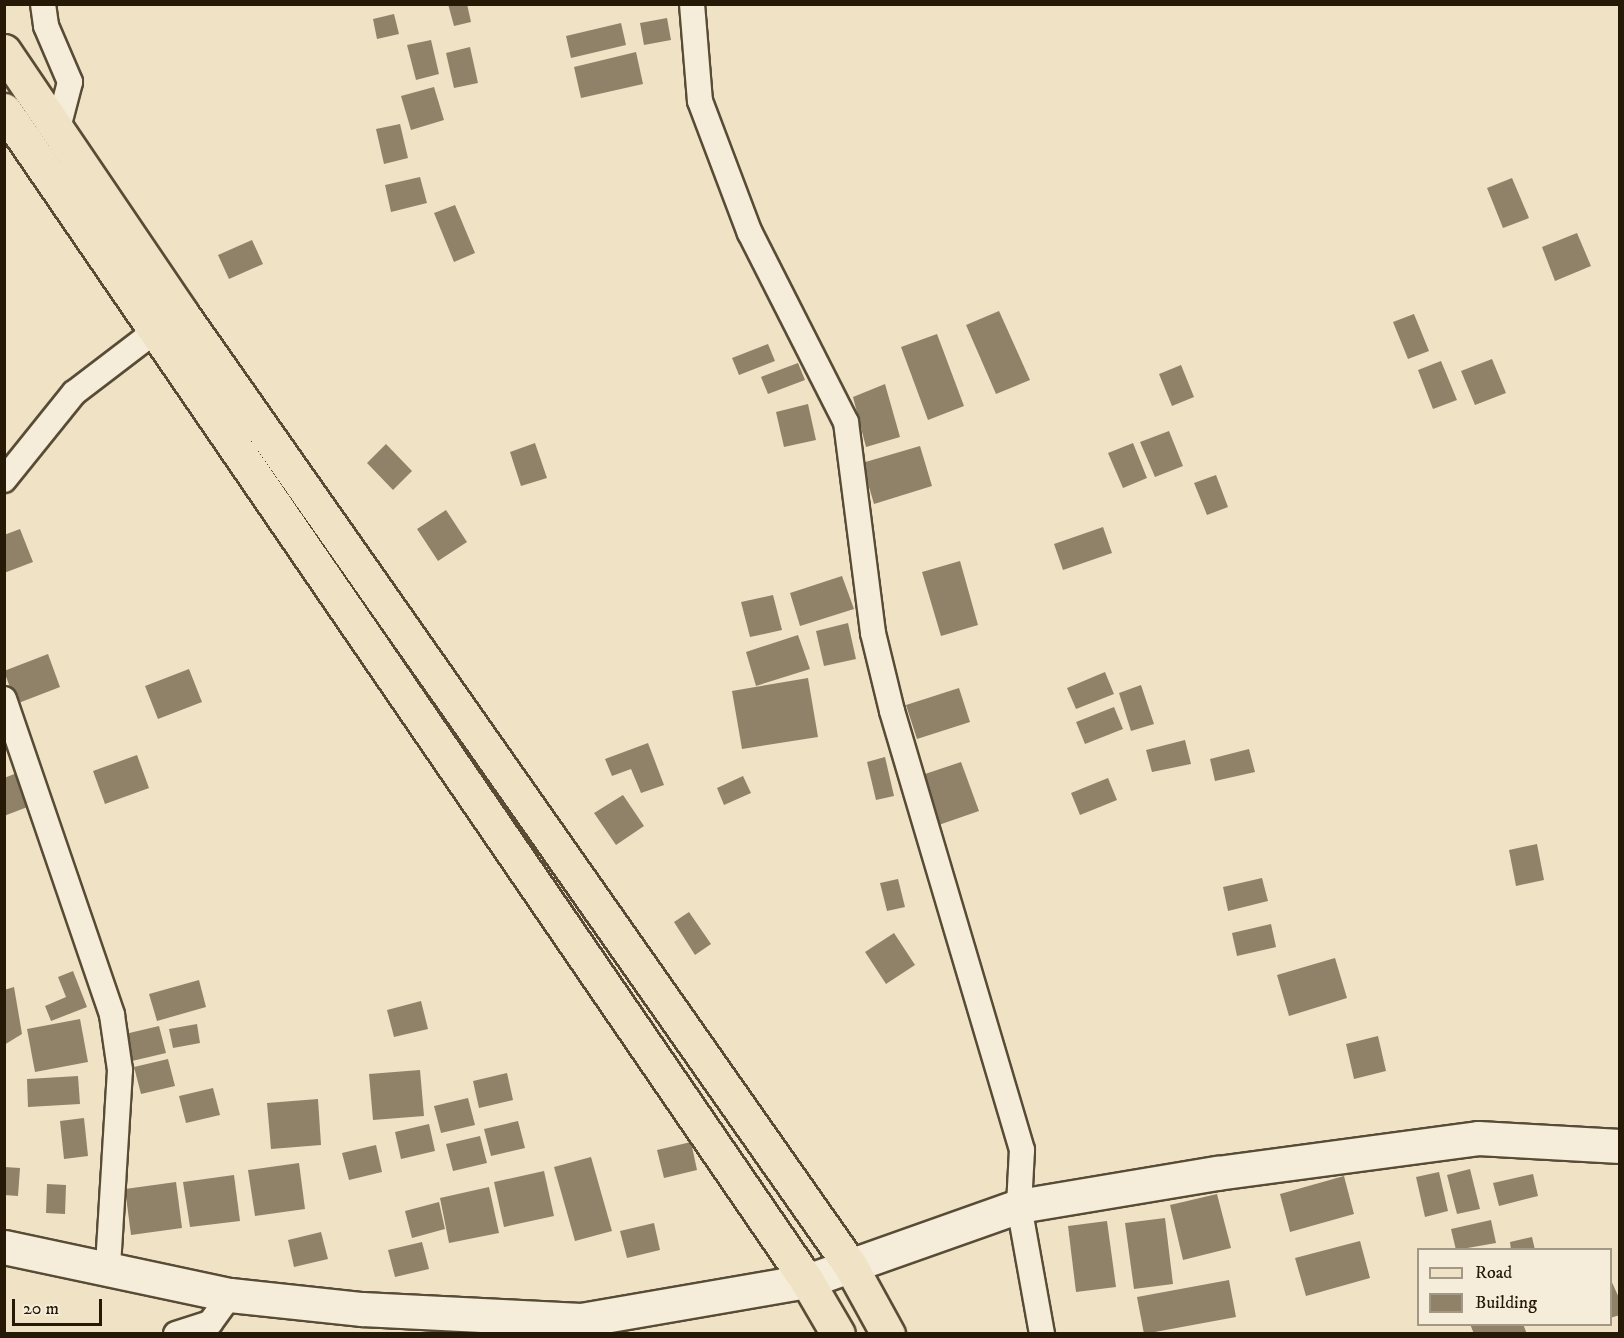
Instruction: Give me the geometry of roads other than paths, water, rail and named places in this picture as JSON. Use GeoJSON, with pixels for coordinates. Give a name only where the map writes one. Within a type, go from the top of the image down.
{"type":"FeatureCollection","features":[{"type":"Feature","properties":{"kind":"main road"},"geometry":{"type":"LineString","coordinates":[[4,51],[182,314],[850,1265],[888,1334]]}},
{"type":"Feature","properties":{"kind":"main road"},"geometry":{"type":"LineString","coordinates":[[4,110],[152,330],[807,1281],[838,1334]]}},
{"type":"Feature","properties":{"kind":"main road"},"geometry":{"type":"LineString","coordinates":[[4,1247],[108,1266],[230,1294],[362,1309],[581,1320],[807,1281],[1019,1206],[1478,1138],[1620,1146]]}},
{"type":"Feature","properties":{"kind":"street"},"geometry":{"type":"LineString","coordinates":[[44,4],[46,26],[70,82],[58,128]]}},
{"type":"Feature","properties":{"kind":"street"},"geometry":{"type":"LineString","coordinates":[[692,4],[700,101],[750,233],[846,422],[873,633],[1022,1150],[1019,1206],[1042,1334]]}},
{"type":"Feature","properties":{"kind":"street"},"geometry":{"type":"LineString","coordinates":[[4,480],[74,393],[152,330],[182,314]]}},
{"type":"Feature","properties":{"kind":"street"},"geometry":{"type":"LineString","coordinates":[[4,699],[112,1015],[120,1070],[108,1266]]}},
{"type":"Feature","properties":{"kind":"street"},"geometry":{"type":"LineString","coordinates":[[176,1334],[210,1323],[230,1294]]}}]}
